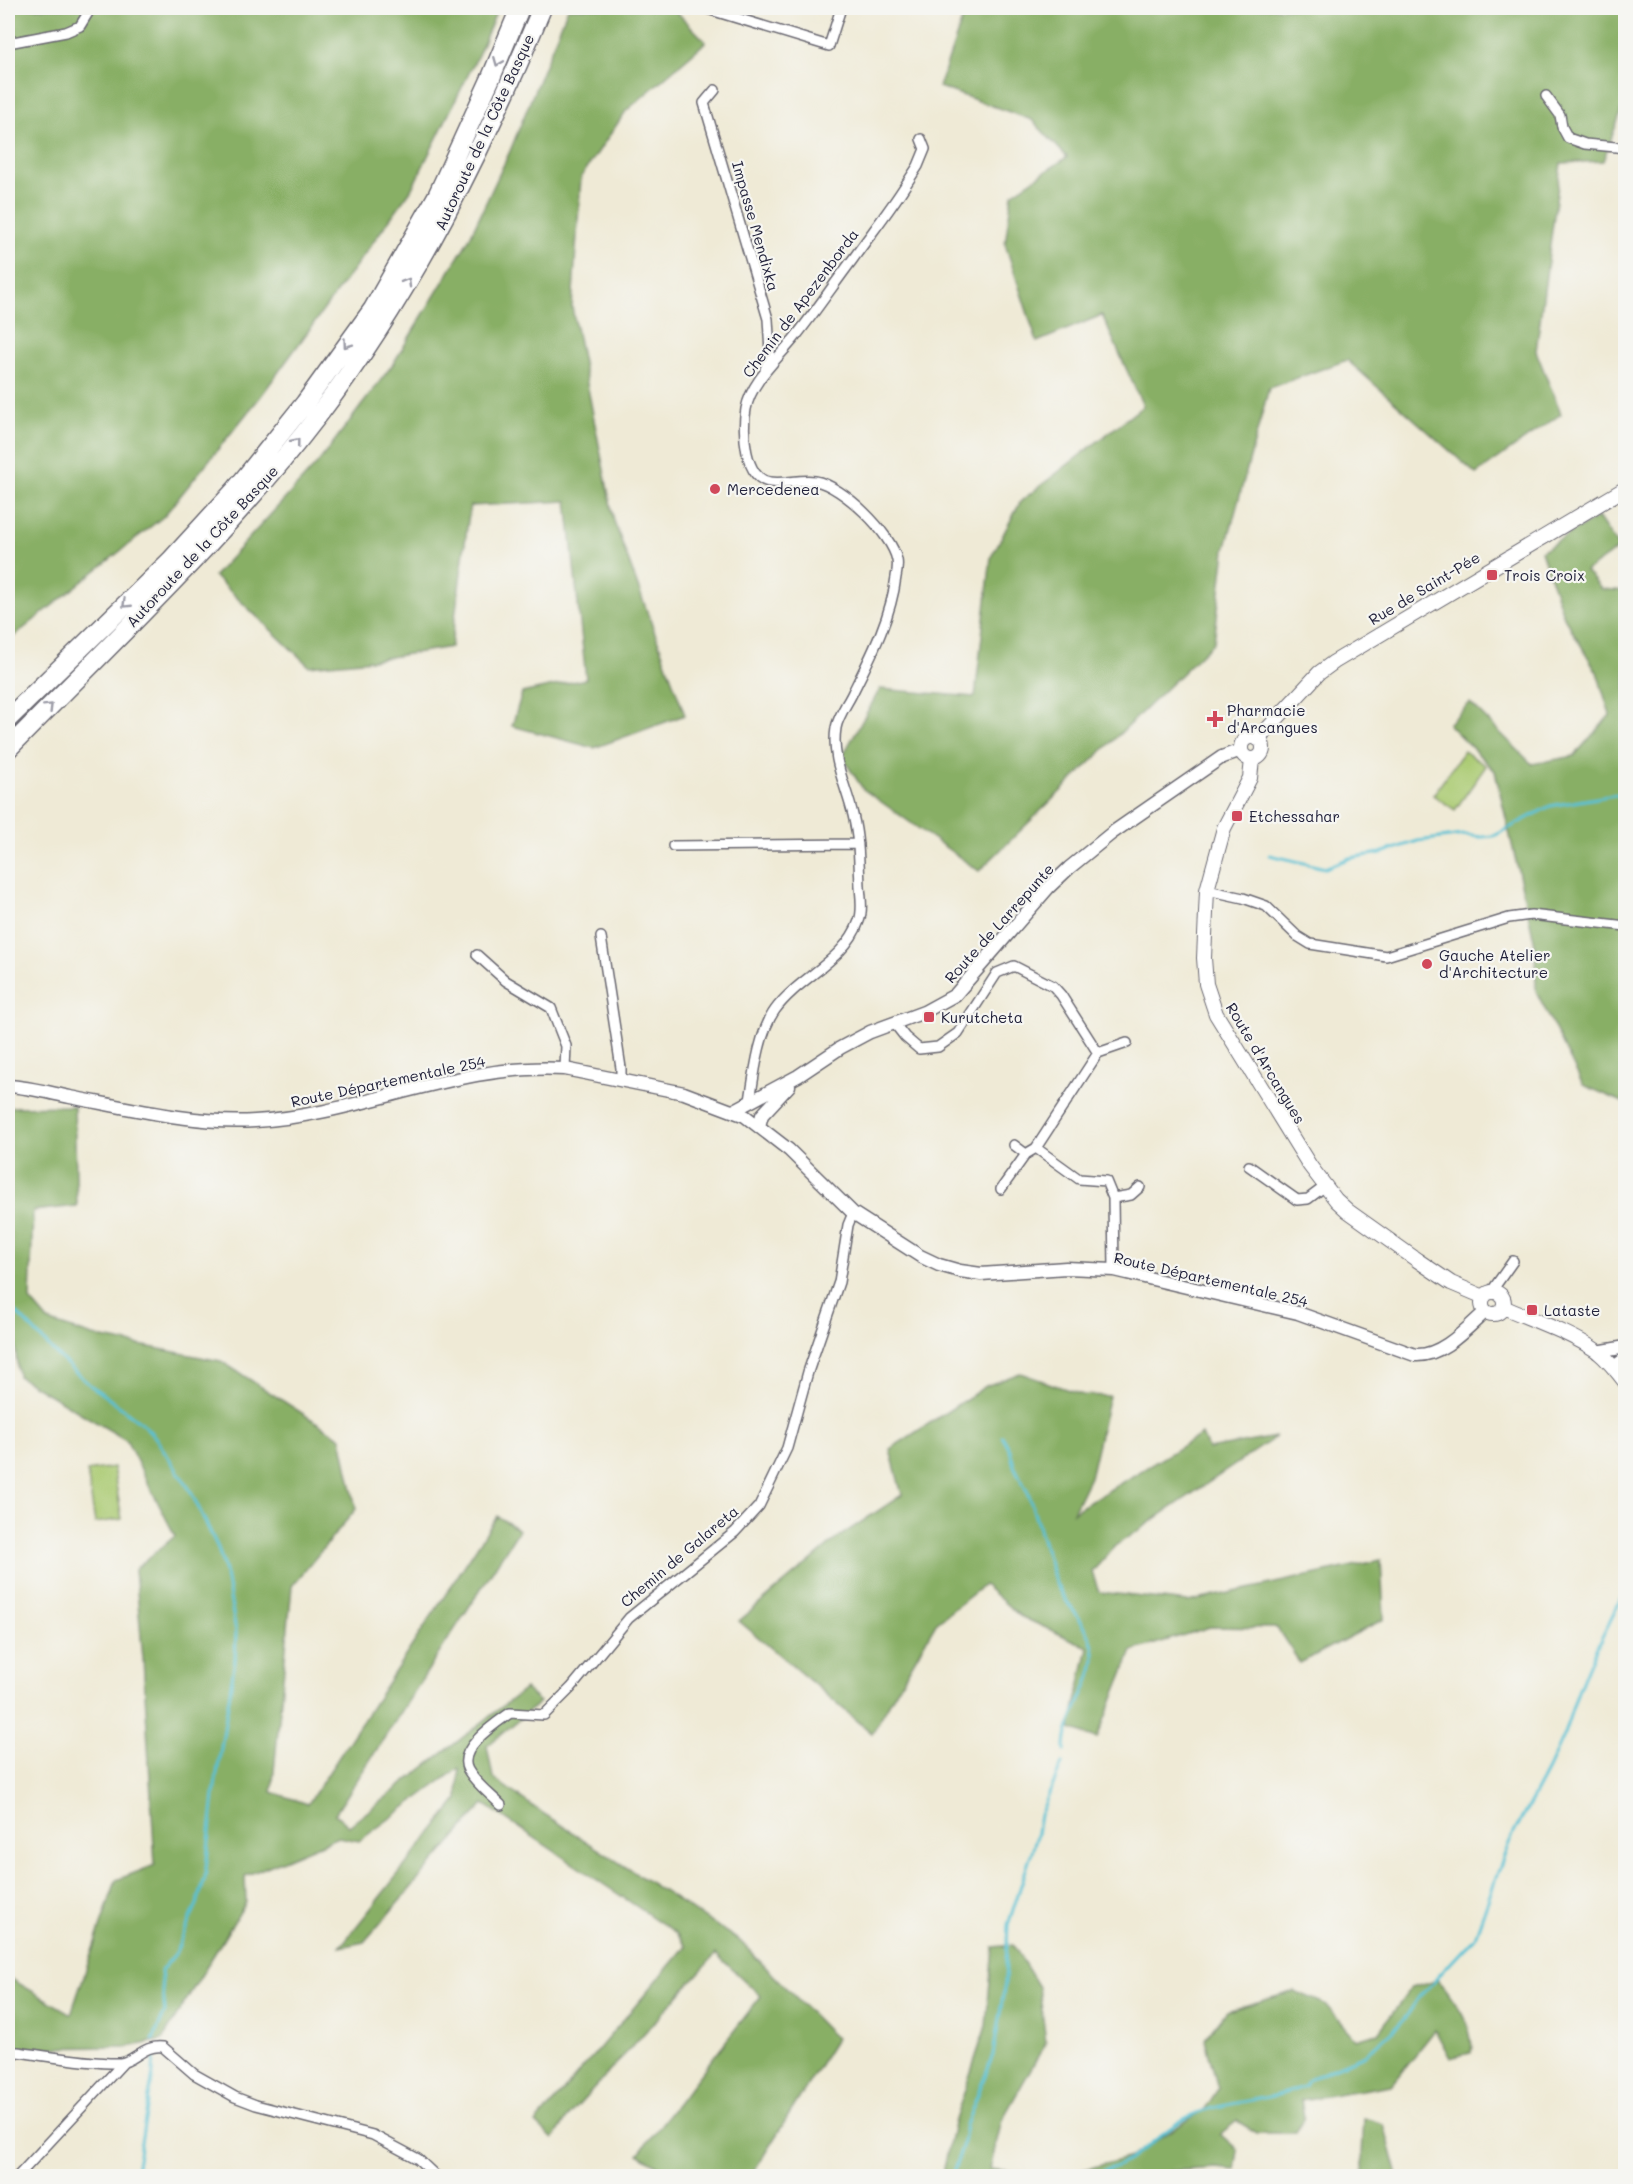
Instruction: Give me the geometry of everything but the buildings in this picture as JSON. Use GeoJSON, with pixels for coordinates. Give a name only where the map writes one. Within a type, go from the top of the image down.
{"type":"FeatureCollection","features":[{"type":"Feature","properties":{"kind":"highway","name":"Autoroute de la Côte Basque"},"geometry":{"type":"LineString","coordinates":[[8,719],[170,561],[236,489],[305,403],[373,309],[437,196],[520,8]]}},
{"type":"Feature","properties":{"kind":"highway","name":"Autoroute de la Côte Basque"},"geometry":{"type":"LineString","coordinates":[[8,749],[180,574],[250,498],[320,413],[386,318],[453,203],[542,8]]}},
{"type":"Feature","properties":{"kind":"main road","name":"Rue de Saint-Pée"},"geometry":{"type":"LineString","coordinates":[[1258,739],[1319,673],[1334,662],[1626,488]]}},
{"type":"Feature","properties":{"kind":"main road"},"geometry":{"type":"LineString","coordinates":[[1251,737],[1258,739],[1263,744],[1263,752],[1259,757],[1252,760],[1243,756],[1241,750],[1245,740],[1251,737]]}},
{"type":"Feature","properties":{"kind":"main road","name":"Route d'Arcangues"},"geometry":{"type":"LineString","coordinates":[[1252,760],[1250,778],[1224,828],[1207,890],[1204,958],[1210,999],[1222,1027],[1324,1186],[1348,1211],[1451,1283],[1487,1300]]}},
{"type":"Feature","properties":{"kind":"main road"},"geometry":{"type":"LineString","coordinates":[[1487,1300],[1494,1313],[1503,1307],[1581,1342],[1614,1367],[1626,1383]]}},
{"type":"Feature","properties":{"kind":"street"},"geometry":{"type":"LineString","coordinates":[[8,43],[66,32],[80,26],[91,8]]}},
{"type":"Feature","properties":{"kind":"street"},"geometry":{"type":"LineString","coordinates":[[704,8],[829,46],[841,8]]}},
{"type":"Feature","properties":{"kind":"street","name":"Impasse Mendixka"},"geometry":{"type":"LineString","coordinates":[[715,90],[704,103],[768,319],[770,352],[764,375]]}},
{"type":"Feature","properties":{"kind":"street"},"geometry":{"type":"LineString","coordinates":[[1546,96],[1560,115],[1562,127],[1568,138],[1585,144],[1626,148]]}},
{"type":"Feature","properties":{"kind":"street","name":"Chemin de Apezenborda"},"geometry":{"type":"LineString","coordinates":[[758,1098],[755,1069],[769,1022],[775,1010],[799,985],[841,951],[861,918],[858,844],[853,814],[838,768],[835,750],[836,725],[878,640],[894,597],[898,561],[889,541],[860,508],[838,490],[816,481],[767,483],[758,476],[745,450],[745,411],[750,393],[796,336],[895,202],[918,166],[925,149],[921,139]]}},
{"type":"Feature","properties":{"kind":"street","name":"Route de Larrepunte"},"geometry":{"type":"LineString","coordinates":[[733,1111],[798,1076],[860,1037],[930,1010],[955,995],[1048,888],[1069,868],[1112,833],[1178,787],[1222,757],[1241,750]]}},
{"type":"Feature","properties":{"kind":"street"},"geometry":{"type":"LineString","coordinates":[[673,846],[858,844]]}},
{"type":"Feature","properties":{"kind":"street"},"geometry":{"type":"LineString","coordinates":[[1207,890],[1266,906],[1297,936],[1310,944],[1374,955],[1386,956],[1400,953],[1509,918],[1531,915],[1626,926]]}},
{"type":"Feature","properties":{"kind":"street"},"geometry":{"type":"LineString","coordinates":[[601,937],[621,1079]]}},
{"type":"Feature","properties":{"kind":"street"},"geometry":{"type":"LineString","coordinates":[[477,955],[506,981],[551,1008],[566,1046],[565,1069]]}},
{"type":"Feature","properties":{"kind":"street"},"geometry":{"type":"LineString","coordinates":[[894,1023],[919,1049],[938,1047],[958,1033],[997,974],[1014,966],[1053,986],[1098,1053]]}},
{"type":"Feature","properties":{"kind":"street"},"geometry":{"type":"LineString","coordinates":[[1001,1190],[1026,1154],[1036,1148],[1098,1053],[1127,1043]]}},
{"type":"Feature","properties":{"kind":"street","name":"Route Départementale 254"},"geometry":{"type":"LineString","coordinates":[[8,1086],[202,1120],[240,1122],[300,1116],[420,1087],[509,1071],[565,1069],[684,1093],[733,1111],[759,1126],[789,1150],[853,1213],[920,1257],[960,1271],[981,1274],[1066,1268],[1114,1270],[1298,1313],[1415,1355],[1426,1356],[1460,1334],[1487,1300]]}},
{"type":"Feature","properties":{"kind":"street"},"geometry":{"type":"LineString","coordinates":[[755,1069],[759,1088],[758,1098],[765,1111]]}},
{"type":"Feature","properties":{"kind":"street","name":"Route de Larrepunte"},"geometry":{"type":"LineString","coordinates":[[759,1126],[765,1111],[798,1076]]}},
{"type":"Feature","properties":{"kind":"street"},"geometry":{"type":"LineString","coordinates":[[1014,1145],[1026,1154]]}},
{"type":"Feature","properties":{"kind":"street"},"geometry":{"type":"LineString","coordinates":[[1036,1148],[1079,1179],[1106,1181],[1113,1198],[1114,1270]]}},
{"type":"Feature","properties":{"kind":"street"},"geometry":{"type":"LineString","coordinates":[[1249,1166],[1297,1200],[1308,1199],[1324,1186]]}},
{"type":"Feature","properties":{"kind":"street"},"geometry":{"type":"LineString","coordinates":[[1113,1198],[1131,1195],[1140,1187]]}},
{"type":"Feature","properties":{"kind":"street","name":"Chemin de Galareta"},"geometry":{"type":"LineString","coordinates":[[501,1805],[466,1768],[465,1758],[468,1751],[485,1731],[510,1713],[544,1715],[571,1688],[629,1618],[735,1532],[759,1506],[787,1448],[808,1372],[839,1282],[848,1225],[853,1213]]}},
{"type":"Feature","properties":{"kind":"street"},"geometry":{"type":"LineString","coordinates":[[1487,1300],[1513,1261]]}},
{"type":"Feature","properties":{"kind":"street"},"geometry":{"type":"LineString","coordinates":[[1597,1352],[1626,1347]]}},
{"type":"Feature","properties":{"kind":"street"},"geometry":{"type":"LineString","coordinates":[[1614,1367],[1626,1358]]}},
{"type":"Feature","properties":{"kind":"street"},"geometry":{"type":"LineString","coordinates":[[18,2176],[123,2063],[140,2051],[159,2046],[194,2074],[235,2097],[256,2105],[373,2135],[418,2158],[436,2176]]}},
{"type":"Feature","properties":{"kind":"street"},"geometry":{"type":"LineString","coordinates":[[8,2054],[17,2052],[123,2063]]}},
{"type":"Feature","properties":{"kind":"green space"},"geometry":{"type":"Polygon","coordinates":[[[8,8],[498,8],[479,53],[411,190],[261,396],[164,516],[8,641],[8,8]]]}},
{"type":"Feature","properties":{"kind":"green space"},"geometry":{"type":"Polygon","coordinates":[[[568,8],[673,8],[706,42],[626,111],[581,177],[572,307],[614,521],[685,715],[594,748],[512,726],[522,693],[586,679],[567,501],[470,506],[451,647],[372,660],[309,666],[214,576],[317,464],[393,364],[468,241],[510,151],[568,8]]]}},
{"type":"Feature","properties":{"kind":"green space"},"geometry":{"type":"Polygon","coordinates":[[[966,8],[1625,8],[1625,101],[1603,161],[1561,163],[1536,351],[1561,414],[1476,474],[1347,360],[1269,388],[1225,550],[1214,642],[979,871],[863,789],[842,757],[880,689],[975,697],[991,557],[1021,501],[1143,406],[1102,315],[1037,342],[1005,244],[1012,194],[1067,157],[1032,120],[939,87],[966,8]]]}},
{"type":"Feature","properties":{"kind":"green space"},"geometry":{"type":"Polygon","coordinates":[[[1598,517],[1619,548],[1586,571],[1601,589],[1626,591],[1625,1103],[1583,1085],[1536,991],[1535,944],[1495,771],[1448,724],[1470,703],[1532,764],[1574,756],[1610,715],[1597,672],[1564,617],[1541,551],[1598,517]]]}},
{"type":"Feature","properties":{"kind":"green space"},"geometry":{"type":"Polygon","coordinates":[[[1464,751],[1486,766],[1455,810],[1433,795],[1464,751]]]}},
{"type":"Feature","properties":{"kind":"green space"},"geometry":{"type":"Polygon","coordinates":[[[74,1106],[77,1206],[33,1211],[30,1300],[48,1321],[93,1336],[221,1361],[341,1438],[356,1509],[292,1586],[272,1792],[308,1804],[497,1516],[519,1530],[335,1814],[349,1826],[525,1689],[540,1702],[487,1746],[493,1778],[541,1812],[740,1941],[836,2039],[751,2176],[674,2176],[638,2154],[761,1996],[716,1954],[569,2116],[553,2139],[536,2123],[686,1946],[676,1933],[484,1804],[364,1942],[340,1947],[458,1799],[459,1768],[359,1841],[338,1837],[245,1876],[246,1902],[162,2040],[128,2047],[8,2048],[8,1977],[71,2014],[116,1880],[155,1865],[143,1659],[135,1569],[175,1536],[126,1440],[18,1376],[8,1266],[8,1107],[74,1106]]]}},
{"type":"Feature","properties":{"kind":"green space"},"geometry":{"type":"Polygon","coordinates":[[[1020,1373],[1083,1395],[1109,1396],[1090,1477],[1073,1512],[1202,1434],[1208,1449],[1276,1437],[1115,1546],[1092,1572],[1099,1592],[1188,1602],[1381,1560],[1384,1619],[1300,1663],[1277,1628],[1210,1627],[1132,1651],[1097,1738],[1070,1729],[1088,1647],[1020,1616],[984,1585],[936,1623],[872,1733],[739,1621],[840,1536],[902,1495],[890,1449],[986,1386],[1020,1373]]]}},
{"type":"Feature","properties":{"kind":"green space"},"geometry":{"type":"Polygon","coordinates":[[[113,1467],[122,1519],[95,1523],[87,1471],[113,1467]]]}},
{"type":"Feature","properties":{"kind":"green space"},"geometry":{"type":"Polygon","coordinates":[[[1013,1945],[1039,1987],[1046,2042],[1002,2120],[990,2169],[1060,2176],[942,2176],[954,2123],[986,2026],[993,1947],[1013,1945]]]}},
{"type":"Feature","properties":{"kind":"green space"},"geometry":{"type":"Polygon","coordinates":[[[1437,1979],[1467,2023],[1472,2043],[1471,2053],[1450,2058],[1435,2030],[1391,2085],[1301,2100],[1304,2117],[1296,2133],[1257,2133],[1237,2121],[1220,2134],[1238,2150],[1235,2170],[1216,2168],[1170,2171],[1170,2176],[1060,2176],[1131,2157],[1205,2109],[1218,2089],[1205,2039],[1227,2011],[1295,1991],[1325,2004],[1355,2039],[1378,2033],[1412,1987],[1437,1979]]]}},
{"type":"Feature","properties":{"kind":"green space"},"geometry":{"type":"Polygon","coordinates":[[[1364,2118],[1384,2124],[1398,2176],[1364,2176],[1362,2155],[1364,2118]]]}},
{"type":"Feature","properties":{"kind":"waterway"},"geometry":{"type":"LineString","coordinates":[[1270,855],[1325,868],[1350,858],[1381,853],[1418,841],[1464,835],[1494,836],[1550,806],[1626,795]]}},
{"type":"Feature","properties":{"kind":"waterway"},"geometry":{"type":"LineString","coordinates":[[15,1311],[59,1357],[90,1385],[142,1423],[155,1437],[190,1490],[218,1548],[226,1575],[236,1631],[235,1660],[215,1786],[205,1878],[197,1904],[175,1954],[161,1971],[165,2012],[153,2040]]}},
{"type":"Feature","properties":{"kind":"waterway"},"geometry":{"type":"LineString","coordinates":[[1002,1436],[1028,1493],[1056,1584],[1089,1634],[1094,1653],[1090,1676],[1069,1726],[1065,1751]]}},
{"type":"Feature","properties":{"kind":"waterway"},"geometry":{"type":"LineString","coordinates":[[1071,2176],[1099,2172],[1119,2165],[1178,2123],[1197,2113],[1223,2105],[1279,2095],[1305,2086],[1308,2080],[1319,2074],[1365,2055],[1404,2020],[1419,1997],[1475,1937],[1503,1858],[1548,1769],[1564,1734],[1592,1657],[1626,1589]]}},
{"type":"Feature","properties":{"kind":"waterway"},"geometry":{"type":"LineString","coordinates":[[952,2176],[962,2147],[966,2125],[993,2055],[1005,1983],[1008,1925],[1036,1839],[1040,1815],[1062,1764]]}},
{"type":"Feature","properties":{"kind":"waterway"},"geometry":{"type":"LineString","coordinates":[[135,2176],[153,2074],[154,2053]]}},
{"type":"Feature","properties":{"kind":"waterway"},"geometry":{"type":"LineString","coordinates":[[1027,2176],[1044,2176]]}},
{"type":"Feature","properties":{"kind":"place","name":"Mercedenea"},"geometry":{"type":"Point","coordinates":[715,489]}},
{"type":"Feature","properties":{"kind":"place","name":"Trois Croix"},"geometry":{"type":"Point","coordinates":[1492,575]}},
{"type":"Feature","properties":{"kind":"place","name":"Pharmacie d'Arcangues"},"geometry":{"type":"Point","coordinates":[1215,719]}},
{"type":"Feature","properties":{"kind":"place","name":"Etchessahar"},"geometry":{"type":"Point","coordinates":[1237,816]}},
{"type":"Feature","properties":{"kind":"place","name":"Gauche Atelier d'Architecture"},"geometry":{"type":"Point","coordinates":[1427,964]}},
{"type":"Feature","properties":{"kind":"place","name":"Kurutcheta"},"geometry":{"type":"Point","coordinates":[929,1017]}},
{"type":"Feature","properties":{"kind":"place","name":"Lataste"},"geometry":{"type":"Point","coordinates":[1532,1310]}}]}
